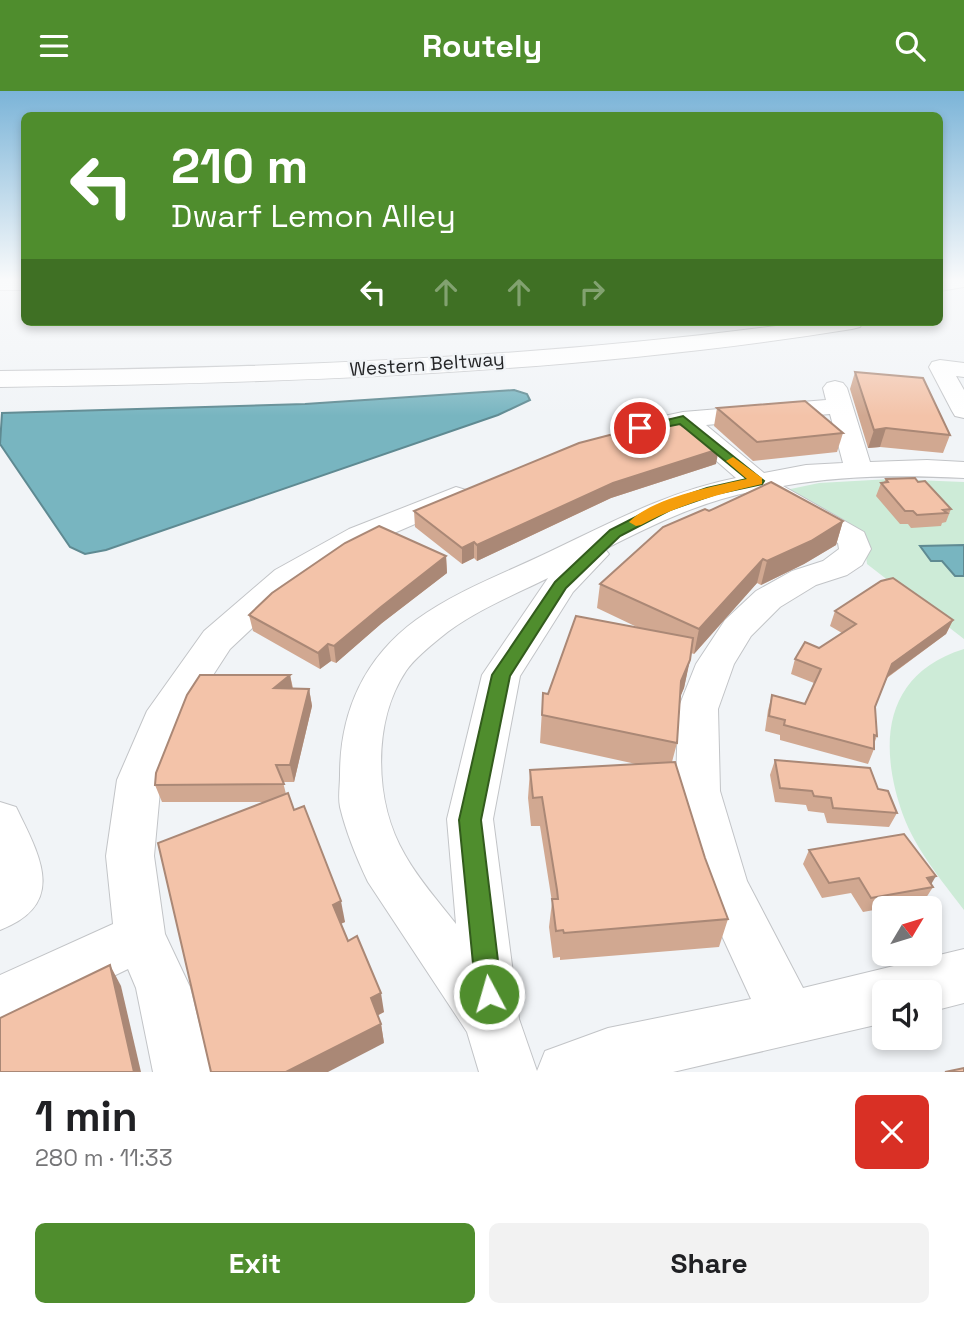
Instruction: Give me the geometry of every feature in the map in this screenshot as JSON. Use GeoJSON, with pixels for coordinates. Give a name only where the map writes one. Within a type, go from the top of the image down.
{"type":"FeatureCollection","features":[{"type":"Feature","properties":{"kind":"highway","name":"Western Beltway"},"geometry":{"type":"LineString","coordinates":[[0,379],[146,378],[529,358],[680,344],[821,326]]}},
{"type":"Feature","properties":{"kind":"street"},"geometry":{"type":"LineString","coordinates":[[964,370],[940,367],[964,411]]}},
{"type":"Feature","properties":{"kind":"street"},"geometry":{"type":"LineString","coordinates":[[596,440],[683,419],[838,397],[858,469]]}},
{"type":"Feature","properties":{"kind":"street"},"geometry":{"type":"LineString","coordinates":[[683,419],[757,481],[796,508],[853,539],[855,549],[850,558],[835,568],[804,578],[768,599],[737,628],[715,664],[698,709],[698,791],[724,886],[789,1019]]}},
{"type":"Feature","properties":{"kind":"street"},"geometry":{"type":"LineString","coordinates":[[491,1019],[385,867],[362,805],[361,758],[369,705],[392,662],[429,628],[467,605],[666,507],[712,491],[757,481],[858,469],[964,470]]}},
{"type":"Feature","properties":{"kind":"street"},"geometry":{"type":"LineString","coordinates":[[182,1072],[163,987],[140,937],[130,856],[139,780],[161,722],[217,640],[287,577],[360,535],[485,484]]}},
{"type":"Feature","properties":{"kind":"street"},"geometry":{"type":"LineString","coordinates":[[508,1072],[491,1019],[470,820],[501,675],[560,585],[615,533]]}},
{"type":"Feature","properties":{"kind":"street"},"geometry":{"type":"LineString","coordinates":[[0,821],[14,856],[19,881],[13,898],[0,907]]}},
{"type":"Feature","properties":{"kind":"street"},"geometry":{"type":"LineString","coordinates":[[0,1003],[140,937]]}},
{"type":"Feature","properties":{"kind":"street"},"geometry":{"type":"LineString","coordinates":[[942,981],[964,976]]}},
{"type":"Feature","properties":{"kind":"street"},"geometry":{"type":"LineString","coordinates":[[566,1072],[608,1057],[872,999]]}},
{"type":"Feature","properties":{"kind":"green space"},"geometry":{"type":"Polygon","coordinates":[[[890,479],[964,482],[964,639],[867,564],[865,548],[781,491],[819,483],[890,479]]]}},
{"type":"Feature","properties":{"kind":"green space"},"geometry":{"type":"Polygon","coordinates":[[[964,649],[964,910],[930,865],[908,828],[895,789],[890,738],[894,715],[903,694],[917,676],[937,660],[964,649]]]}},
{"type":"Feature","properties":{"kind":"water"},"geometry":{"type":"Polygon","coordinates":[[[514,390],[527,394],[530,400],[498,415],[106,550],[85,554],[70,547],[0,444],[2,413],[305,404],[514,390]]]}},
{"type":"Feature","properties":{"kind":"water"},"geometry":{"type":"Polygon","coordinates":[[[964,545],[964,576],[955,576],[942,561],[931,561],[920,546],[964,545]]]}},
{"type":"Feature","properties":{"kind":"building"},"geometry":{"type":"Polygon","coordinates":[[[855,372],[923,378],[950,435],[886,428],[874,430],[855,372]]]}},
{"type":"Feature","properties":{"kind":"building"},"geometry":{"type":"Polygon","coordinates":[[[805,401],[843,433],[757,442],[717,408],[805,401]]]}},
{"type":"Feature","properties":{"kind":"building"},"geometry":{"type":"Polygon","coordinates":[[[671,419],[719,449],[613,483],[477,545],[474,542],[462,548],[414,511],[579,443],[671,419]]]}},
{"type":"Feature","properties":{"kind":"building"},"geometry":{"type":"Polygon","coordinates":[[[915,478],[918,482],[925,481],[951,509],[943,510],[947,513],[917,515],[913,511],[905,511],[881,483],[888,482],[886,479],[915,478]]]}},
{"type":"Feature","properties":{"kind":"building"},"geometry":{"type":"Polygon","coordinates":[[[771,482],[843,521],[811,541],[767,561],[763,559],[699,629],[600,584],[663,527],[705,509],[709,511],[771,482]]]}},
{"type":"Feature","properties":{"kind":"building"},"geometry":{"type":"Polygon","coordinates":[[[379,526],[446,556],[334,646],[328,644],[318,653],[249,615],[272,593],[345,543],[379,526]]]}},
{"type":"Feature","properties":{"kind":"building"},"geometry":{"type":"Polygon","coordinates":[[[893,578],[953,620],[892,664],[875,707],[877,736],[874,735],[874,749],[784,725],[785,720],[769,716],[772,695],[805,704],[821,669],[795,659],[805,642],[819,648],[856,624],[835,611],[881,581],[893,578]]]}},
{"type":"Feature","properties":{"kind":"building"},"geometry":{"type":"Polygon","coordinates":[[[576,616],[693,638],[690,660],[681,681],[677,743],[542,715],[543,693],[548,694],[576,616]]]}},
{"type":"Feature","properties":{"kind":"building"},"geometry":{"type":"Polygon","coordinates":[[[200,675],[290,675],[274,688],[309,689],[290,765],[276,765],[284,784],[155,785],[156,773],[187,695],[200,675]]]}},
{"type":"Feature","properties":{"kind":"building"},"geometry":{"type":"Polygon","coordinates":[[[775,760],[870,768],[878,789],[888,791],[897,813],[833,808],[831,798],[814,796],[812,791],[780,788],[775,760]]]}},
{"type":"Feature","properties":{"kind":"building"},"geometry":{"type":"Polygon","coordinates":[[[675,762],[705,858],[728,919],[564,933],[563,930],[556,931],[552,899],[558,899],[542,797],[533,798],[530,770],[675,762]]]}},
{"type":"Feature","properties":{"kind":"building"},"geometry":{"type":"Polygon","coordinates":[[[288,793],[294,810],[304,806],[341,901],[333,905],[348,941],[357,936],[381,993],[371,998],[381,1024],[286,1072],[211,1072],[158,843],[288,793]]]}},
{"type":"Feature","properties":{"kind":"building"},"geometry":{"type":"Polygon","coordinates":[[[904,834],[936,876],[927,878],[933,887],[871,898],[859,878],[829,883],[809,850],[904,834]]]}},
{"type":"Feature","properties":{"kind":"building"},"geometry":{"type":"Polygon","coordinates":[[[110,965],[134,1072],[0,1072],[0,1018],[110,965]]]}},
{"type":"Feature","properties":{"kind":"building"},"geometry":{"type":"Polygon","coordinates":[[[964,1068],[964,1072],[945,1072],[964,1068]]]}},
{"type":"Feature","properties":{"kind":"slow traffic"},"geometry":{"type":"LineString","coordinates":[[636,522],[666,507],[712,491],[757,481],[733,461]]}},
{"type":"Feature","properties":{"kind":"route"},"geometry":{"type":"LineString","coordinates":[[489,994],[470,820],[501,675],[560,585],[615,533],[666,507],[712,491],[757,481],[683,419],[640,428]]}}]}
